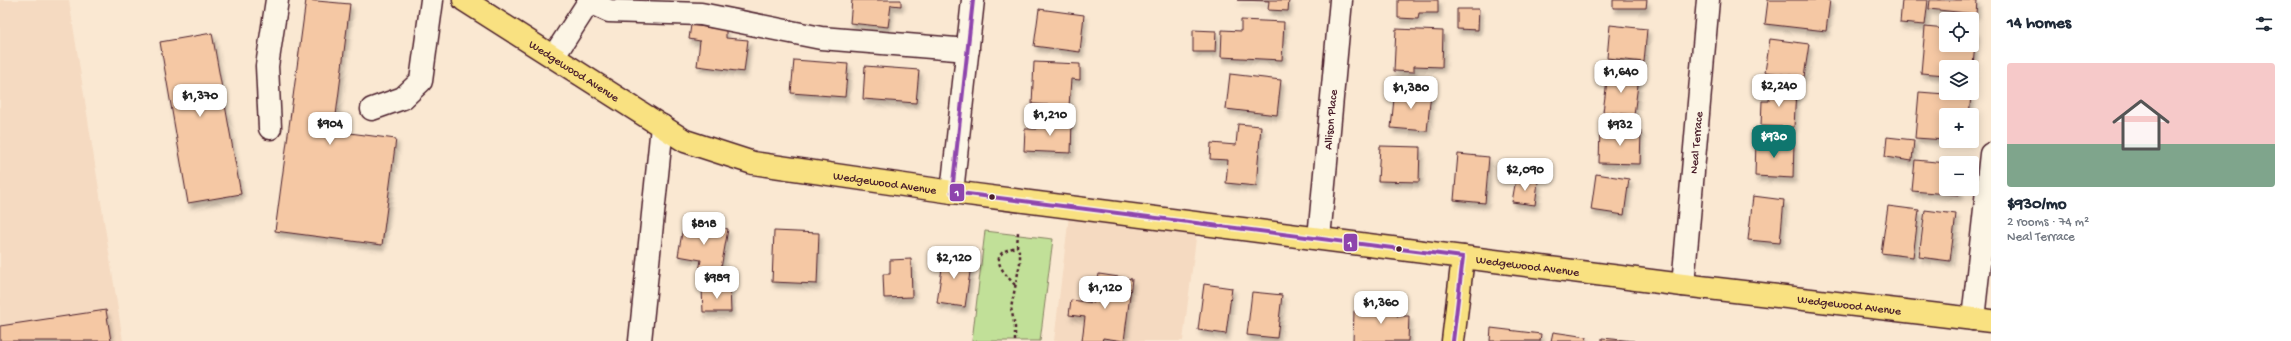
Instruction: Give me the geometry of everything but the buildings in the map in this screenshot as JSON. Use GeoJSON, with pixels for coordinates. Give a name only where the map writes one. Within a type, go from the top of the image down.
{"type":"FeatureCollection","features":[{"type":"Feature","properties":{"kind":"main road","name":"Wedgewood Avenue"},"geometry":{"type":"LineString","coordinates":[[464,0],[685,141],[753,163],[952,192],[1683,285],[1982,320]]}},
{"type":"Feature","properties":{"kind":"main road"},"geometry":{"type":"LineString","coordinates":[[1453,341],[1463,257]]}},
{"type":"Feature","properties":{"kind":"street"},"geometry":{"type":"LineString","coordinates":[[270,128],[267,66],[277,0]]}},
{"type":"Feature","properties":{"kind":"street"},"geometry":{"type":"LineString","coordinates":[[372,109],[403,98],[421,81],[432,0]]}},
{"type":"Feature","properties":{"kind":"street"},"geometry":{"type":"LineString","coordinates":[[952,192],[973,0]]}},
{"type":"Feature","properties":{"kind":"street","name":"Allison Place"},"geometry":{"type":"LineString","coordinates":[[1319,238],[1341,0]]}},
{"type":"Feature","properties":{"kind":"street","name":"Neal Terrace"},"geometry":{"type":"LineString","coordinates":[[1683,285],[1708,0]]}},
{"type":"Feature","properties":{"kind":"street"},"geometry":{"type":"LineString","coordinates":[[554,56],[589,1],[609,11],[701,14],[821,38],[968,50]]}},
{"type":"Feature","properties":{"kind":"street"},"geometry":{"type":"LineString","coordinates":[[640,341],[662,126]]}},
{"type":"Feature","properties":{"kind":"street"},"geometry":{"type":"LineString","coordinates":[[1982,320],[1991,154]]}},
{"type":"Feature","properties":{"kind":"path"},"geometry":{"type":"LineString","coordinates":[[1015,341],[1015,327],[1011,308],[1020,262],[1020,253],[1016,247],[1018,232]]}},
{"type":"Feature","properties":{"kind":"path"},"geometry":{"type":"LineString","coordinates":[[1015,285],[1000,269],[998,261],[1001,254],[1007,249],[1016,247]]}},
{"type":"Feature","properties":{"kind":"shaded area"},"geometry":{"type":"Polygon","coordinates":[[[0,0],[69,0],[123,341],[0,341],[0,0]]]}},
{"type":"Feature","properties":{"kind":"shaded area"},"geometry":{"type":"Polygon","coordinates":[[[1070,207],[1198,223],[1183,341],[1054,341],[1070,207]]]}},
{"type":"Feature","properties":{"kind":"green space"},"geometry":{"type":"Polygon","coordinates":[[[985,231],[1053,239],[1040,341],[972,341],[985,231]]]}},
{"type":"Feature","properties":{"kind":"transit line","name":"1"},"geometry":{"type":"LineString","coordinates":[[973,0],[952,192],[1463,257],[1453,341]]}}]}
